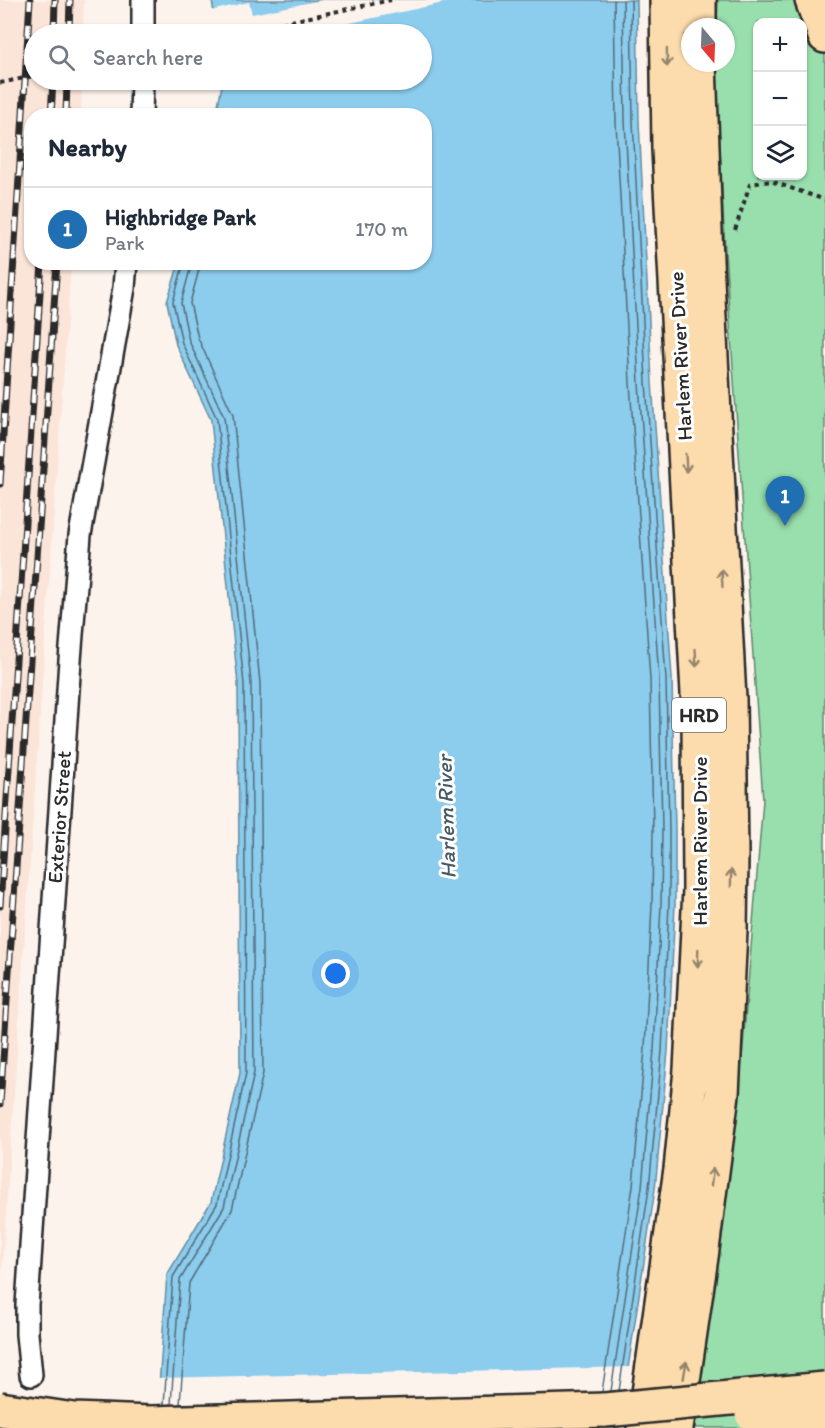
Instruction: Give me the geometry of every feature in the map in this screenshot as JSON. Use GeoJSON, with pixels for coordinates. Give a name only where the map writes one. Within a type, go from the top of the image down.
{"type":"FeatureCollection","features":[{"type":"Feature","properties":{"kind":"highway","name":"Harlem River Drive"},"geometry":{"type":"LineString","coordinates":[[644,1428],[681,1169],[691,1070],[700,889],[699,712],[669,149],[667,0]]}},
{"type":"Feature","properties":{"kind":"highway"},"geometry":{"type":"LineString","coordinates":[[699,0],[699,18]]}},
{"type":"Feature","properties":{"kind":"highway"},"geometry":{"type":"LineString","coordinates":[[812,0],[825,36]]}},
{"type":"Feature","properties":{"kind":"highway","name":"Harlem River Drive"},"geometry":{"type":"LineString","coordinates":[[676,1428],[722,1094],[730,931],[729,699],[706,261],[699,72]]}},
{"type":"Feature","properties":{"kind":"highway"},"geometry":{"type":"LineString","coordinates":[[605,1410],[825,1389]]}},
{"type":"Feature","properties":{"kind":"highway"},"geometry":{"type":"LineString","coordinates":[[0,1409],[74,1420],[151,1423]]}},
{"type":"Feature","properties":{"kind":"highway"},"geometry":{"type":"LineString","coordinates":[[27,1428],[605,1410],[825,1416]]}},
{"type":"Feature","properties":{"kind":"street"},"geometry":{"type":"LineString","coordinates":[[143,0],[143,24]]}},
{"type":"Feature","properties":{"kind":"street"},"geometry":{"type":"LineString","coordinates":[[141,108],[142,90]]}},
{"type":"Feature","properties":{"kind":"street","name":"Exterior Street"},"geometry":{"type":"LineString","coordinates":[[31,1375],[27,1305],[69,660],[79,546],[125,270]]}},
{"type":"Feature","properties":{"kind":"path"},"geometry":{"type":"LineString","coordinates":[[277,24],[391,0]]}},
{"type":"Feature","properties":{"kind":"path"},"geometry":{"type":"LineString","coordinates":[[0,83],[24,78]]}},
{"type":"Feature","properties":{"kind":"path"},"geometry":{"type":"LineString","coordinates":[[706,261],[729,248],[750,184],[771,181],[825,200]]}},
{"type":"Feature","properties":{"kind":"shaded area"},"geometry":{"type":"Polygon","coordinates":[[[0,0],[84,0],[83,24],[24,24],[24,90],[82,90],[81,108],[24,108],[24,270],[71,270],[0,1298],[0,0]]]}},
{"type":"Feature","properties":{"kind":"green space"},"geometry":{"type":"Polygon","coordinates":[[[718,0],[825,0],[825,1428],[695,1428],[739,1095],[763,800],[725,251],[716,72],[735,72],[735,18],[717,18],[718,0]]]}},
{"type":"Feature","properties":{"kind":"water","name":"Harlem River"},"geometry":{"type":"Polygon","coordinates":[[[212,0],[637,0],[639,121],[652,382],[672,678],[675,905],[668,1051],[655,1189],[619,1428],[156,1428],[167,1275],[211,1202],[240,1073],[238,684],[211,420],[176,345],[167,302],[177,270],[432,270],[432,108],[217,108],[221,90],[432,90],[432,24],[216,24],[212,0]]]}},
{"type":"Feature","properties":{"kind":"pier"},"geometry":{"type":"Polygon","coordinates":[[[322,0],[457,0],[345,24],[212,24],[210,11],[249,2],[252,14],[322,0]]]}},
{"type":"Feature","properties":{"kind":"pier"},"geometry":{"type":"Polygon","coordinates":[[[632,1367],[622,1428],[153,1428],[157,1378],[632,1367]]]}},
{"type":"Feature","properties":{"kind":"railway"},"geometry":{"type":"LineString","coordinates":[[29,24],[30,0]]}},
{"type":"Feature","properties":{"kind":"railway"},"geometry":{"type":"LineString","coordinates":[[54,24],[55,0]]}},
{"type":"Feature","properties":{"kind":"railway"},"geometry":{"type":"LineString","coordinates":[[69,24],[70,0]]}},
{"type":"Feature","properties":{"kind":"railway"},"geometry":{"type":"LineString","coordinates":[[0,484],[24,90]]}},
{"type":"Feature","properties":{"kind":"railway"},"geometry":{"type":"LineString","coordinates":[[51,108],[52,90]]}},
{"type":"Feature","properties":{"kind":"railway"},"geometry":{"type":"LineString","coordinates":[[66,108],[67,90]]}},
{"type":"Feature","properties":{"kind":"railway"},"geometry":{"type":"LineString","coordinates":[[0,906],[41,270]]}},
{"type":"Feature","properties":{"kind":"railway"},"geometry":{"type":"LineString","coordinates":[[0,1104],[56,270]]}},
{"type":"Feature","properties":{"kind":"place","name":"Highbridge Park"},"geometry":{"type":"Point","coordinates":[785,526]}}]}
